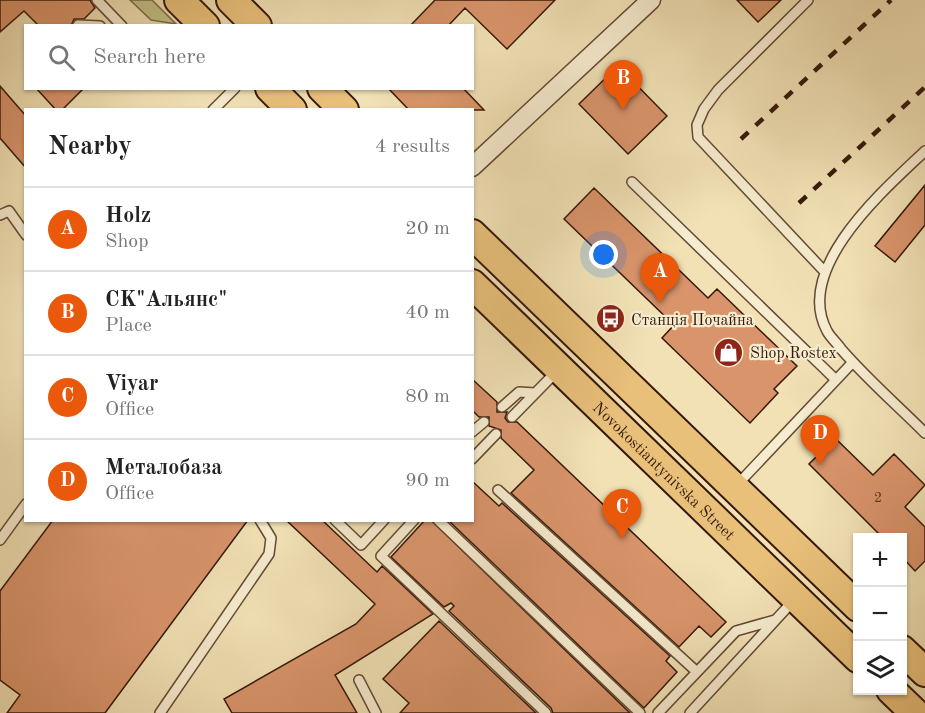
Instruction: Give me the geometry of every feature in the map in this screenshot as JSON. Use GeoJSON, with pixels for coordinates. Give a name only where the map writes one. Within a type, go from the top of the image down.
{"type":"FeatureCollection","features":[{"type":"Feature","properties":{"kind":"main road"},"geometry":{"type":"LineString","coordinates":[[179,0],[203,24]]}},
{"type":"Feature","properties":{"kind":"main road"},"geometry":{"type":"LineString","coordinates":[[324,90],[342,108]]}},
{"type":"Feature","properties":{"kind":"main road"},"geometry":{"type":"LineString","coordinates":[[474,236],[853,602]]}},
{"type":"Feature","properties":{"kind":"main road","name":"Novokostiantynivska Street"},"geometry":{"type":"LineString","coordinates":[[474,286],[853,653]]}},
{"type":"Feature","properties":{"kind":"main road"},"geometry":{"type":"LineString","coordinates":[[907,654],[925,672]]}},
{"type":"Feature","properties":{"kind":"main road"},"geometry":{"type":"LineString","coordinates":[[896,695],[915,713]]}},
{"type":"Feature","properties":{"kind":"street"},"geometry":{"type":"LineString","coordinates":[[474,166],[651,0]]}},
{"type":"Feature","properties":{"kind":"lane"},"geometry":{"type":"LineString","coordinates":[[97,0],[120,24]]}},
{"type":"Feature","properties":{"kind":"lane"},"geometry":{"type":"LineString","coordinates":[[808,0],[718,90],[704,109],[697,125],[698,137],[824,271]]}},
{"type":"Feature","properties":{"kind":"lane"},"geometry":{"type":"LineString","coordinates":[[215,108],[233,90]]}},
{"type":"Feature","properties":{"kind":"lane"},"geometry":{"type":"LineString","coordinates":[[925,151],[864,209],[824,271],[818,298],[826,331],[853,362],[925,433]]}},
{"type":"Feature","properties":{"kind":"lane"},"geometry":{"type":"LineString","coordinates":[[632,182],[836,380]]}},
{"type":"Feature","properties":{"kind":"lane"},"geometry":{"type":"LineString","coordinates":[[0,215],[9,210],[24,232]]}},
{"type":"Feature","properties":{"kind":"lane"},"geometry":{"type":"LineString","coordinates":[[735,488],[853,362]]}},
{"type":"Feature","properties":{"kind":"lane"},"geometry":{"type":"LineString","coordinates":[[512,417],[560,368]]}},
{"type":"Feature","properties":{"kind":"lane"},"geometry":{"type":"LineString","coordinates":[[502,407],[519,392],[535,393]]}},
{"type":"Feature","properties":{"kind":"lane"},"geometry":{"type":"LineString","coordinates":[[474,430],[484,422]]}},
{"type":"Feature","properties":{"kind":"lane"},"geometry":{"type":"LineString","coordinates":[[474,457],[496,434]]}},
{"type":"Feature","properties":{"kind":"lane"},"geometry":{"type":"LineString","coordinates":[[498,490],[697,672]]}},
{"type":"Feature","properties":{"kind":"lane"},"geometry":{"type":"LineString","coordinates":[[0,540],[24,507]]}},
{"type":"Feature","properties":{"kind":"lane"},"geometry":{"type":"LineString","coordinates":[[160,713],[269,554],[271,538],[261,522]]}},
{"type":"Feature","properties":{"kind":"lane"},"geometry":{"type":"LineString","coordinates":[[337,522],[361,545],[382,522]]}},
{"type":"Feature","properties":{"kind":"lane"},"geometry":{"type":"LineString","coordinates":[[412,522],[381,556],[546,713]]}},
{"type":"Feature","properties":{"kind":"lane"},"geometry":{"type":"LineString","coordinates":[[440,522],[640,713]]}},
{"type":"Feature","properties":{"kind":"lane"},"geometry":{"type":"LineString","coordinates":[[690,713],[796,598]]}},
{"type":"Feature","properties":{"kind":"lane"},"geometry":{"type":"LineString","coordinates":[[658,713],[736,631],[777,619]]}},
{"type":"Feature","properties":{"kind":"lane"},"geometry":{"type":"LineString","coordinates":[[359,680],[376,713]]}},
{"type":"Feature","properties":{"kind":"shaded area"},"geometry":{"type":"Polygon","coordinates":[[[130,0],[152,0],[176,24],[151,20],[130,0]]]}},
{"type":"Feature","properties":{"kind":"building"},"geometry":{"type":"Polygon","coordinates":[[[0,0],[90,0],[95,8],[84,19],[74,19],[72,24],[37,24],[24,11],[0,32],[0,0]]]}},
{"type":"Feature","properties":{"kind":"building"},"geometry":{"type":"Polygon","coordinates":[[[435,0],[555,0],[507,49],[465,8],[450,24],[412,24],[435,0]]]}},
{"type":"Feature","properties":{"kind":"building"},"geometry":{"type":"Polygon","coordinates":[[[737,0],[781,0],[758,22],[737,0]]]}},
{"type":"Feature","properties":{"kind":"building"},"geometry":{"type":"Polygon","coordinates":[[[618,66],[667,116],[628,154],[579,104],[618,66]]]}},
{"type":"Feature","properties":{"kind":"building"},"geometry":{"type":"Polygon","coordinates":[[[0,86],[24,114],[24,166],[0,138],[0,86]]]}},
{"type":"Feature","properties":{"kind":"building"},"geometry":{"type":"Polygon","coordinates":[[[38,90],[82,90],[64,108],[54,108],[38,90]]]}},
{"type":"Feature","properties":{"kind":"building"},"geometry":{"type":"Polygon","coordinates":[[[390,90],[465,90],[484,110],[474,110],[474,108],[407,108],[390,90]]]}},
{"type":"Feature","properties":{"kind":"building"},"geometry":{"type":"Polygon","coordinates":[[[925,185],[925,225],[895,262],[875,246],[925,185]]]}},
{"type":"Feature","properties":{"kind":"building"},"geometry":{"type":"Polygon","coordinates":[[[594,188],[708,298],[717,289],[797,366],[774,389],[778,393],[750,423],[662,338],[674,325],[564,219],[594,188]]]}},
{"type":"Feature","properties":{"kind":"building"},"geometry":{"type":"Polygon","coordinates":[[[474,381],[497,402],[497,412],[507,412],[505,418],[508,422],[517,422],[726,622],[711,637],[699,626],[679,647],[511,493],[534,470],[501,438],[501,430],[489,426],[489,417],[479,417],[474,412],[474,381]]]}},
{"type":"Feature","properties":{"kind":"building"},"geometry":{"type":"Polygon","coordinates":[[[835,438],[873,475],[894,454],[925,485],[905,507],[925,527],[925,561],[915,571],[907,562],[907,533],[878,533],[809,464],[835,438]]]}},
{"type":"Feature","properties":{"kind":"building"},"geometry":{"type":"Polygon","coordinates":[[[474,483],[499,506],[502,503],[670,656],[666,661],[677,672],[644,708],[450,522],[474,522],[474,483]]]}},
{"type":"Feature","properties":{"kind":"building"},"geometry":{"type":"Polygon","coordinates":[[[52,522],[247,522],[105,713],[7,713],[20,695],[0,680],[0,591],[52,522]]]}},
{"type":"Feature","properties":{"kind":"building"},"geometry":{"type":"Polygon","coordinates":[[[288,522],[324,522],[377,572],[382,566],[433,614],[335,675],[357,713],[232,713],[224,699],[356,624],[375,604],[288,522]]]}},
{"type":"Feature","properties":{"kind":"building"},"geometry":{"type":"Polygon","coordinates":[[[423,522],[433,522],[630,713],[553,713],[551,708],[449,611],[454,606],[451,603],[444,607],[391,557],[423,522]]]}},
{"type":"Feature","properties":{"kind":"building"},"geometry":{"type":"Polygon","coordinates":[[[439,621],[536,713],[400,713],[409,703],[383,679],[439,621]]]}},
{"type":"Feature","properties":{"kind":"railway"},"geometry":{"type":"LineString","coordinates":[[741,139],[891,0]]}},
{"type":"Feature","properties":{"kind":"railway"},"geometry":{"type":"LineString","coordinates":[[799,203],[925,87]]}},
{"type":"Feature","properties":{"kind":"place","name":"CK\"Альянс\""},"geometry":{"type":"Point","coordinates":[623,110]}},
{"type":"Feature","properties":{"kind":"place","name":"Holz"},"geometry":{"type":"Point","coordinates":[660,303]}},
{"type":"Feature","properties":{"kind":"place","name":"Станція Почайна"},"geometry":{"type":"Point","coordinates":[610,319]}},
{"type":"Feature","properties":{"kind":"place","name":"Shop Rostex"},"geometry":{"type":"Point","coordinates":[729,352]}},
{"type":"Feature","properties":{"kind":"place","name":"Металобаза"},"geometry":{"type":"Point","coordinates":[820,465]}},
{"type":"Feature","properties":{"kind":"place","name":"Viyar"},"geometry":{"type":"Point","coordinates":[622,539]}}]}
